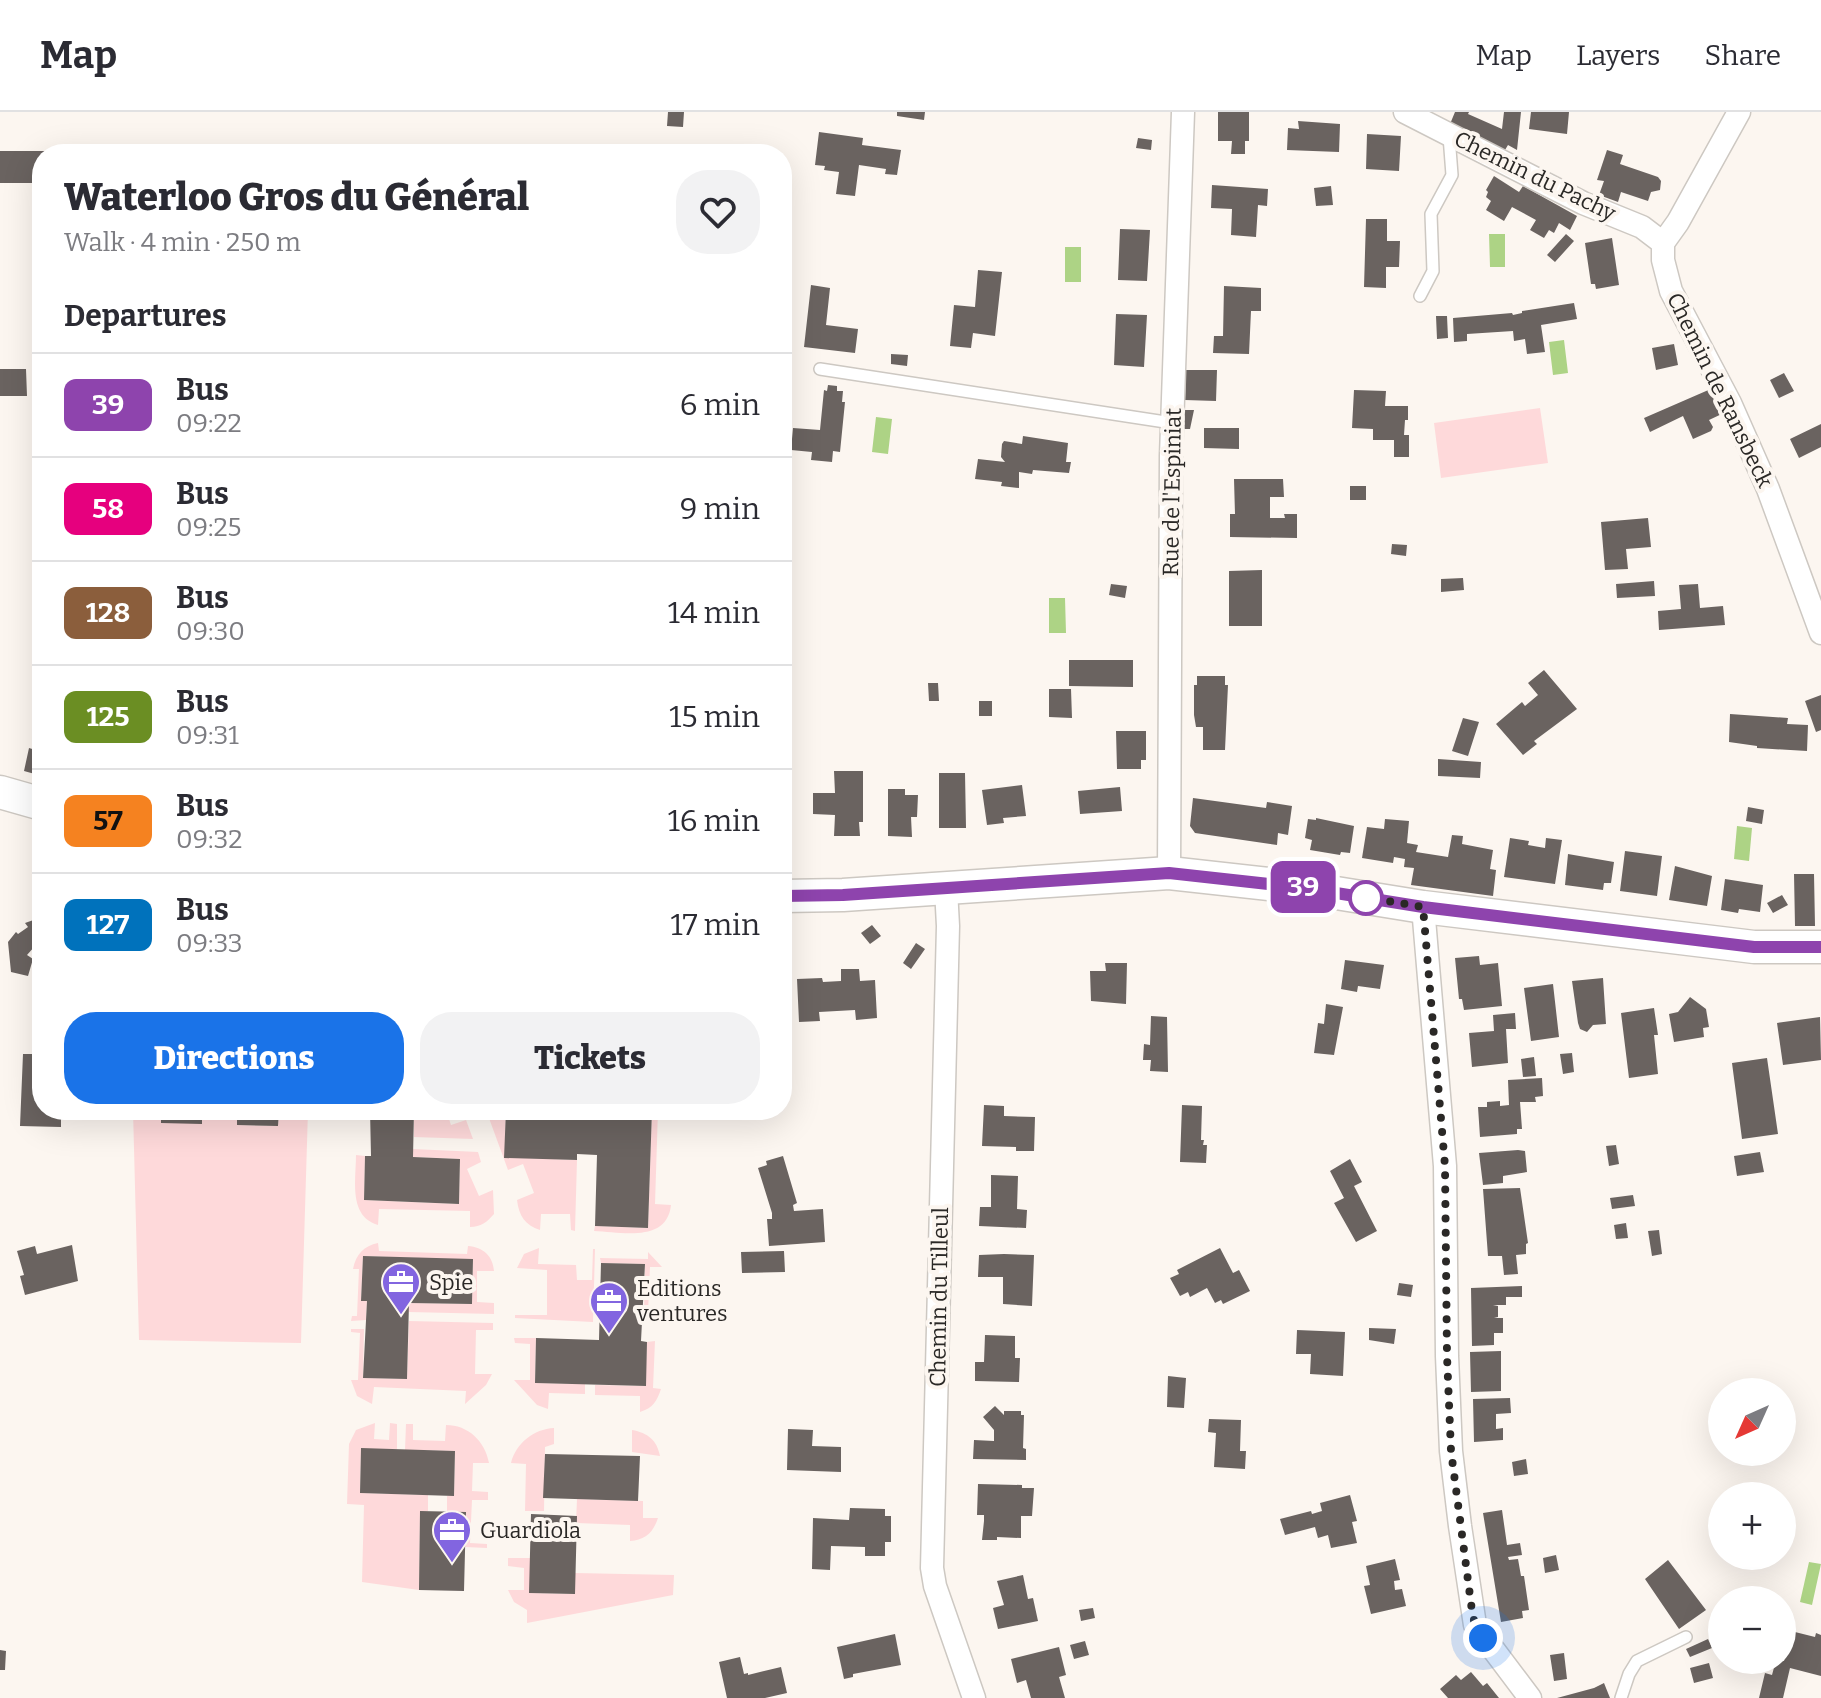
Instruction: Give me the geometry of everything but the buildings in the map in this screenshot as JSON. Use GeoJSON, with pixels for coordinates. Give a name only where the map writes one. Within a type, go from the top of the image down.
{"type":"FeatureCollection","features":[{"type":"Feature","properties":{"kind":"main road"},"geometry":{"type":"LineString","coordinates":[[0,792],[32,801]]}},
{"type":"Feature","properties":{"kind":"main road"},"geometry":{"type":"LineString","coordinates":[[792,896],[946,889],[1169,873],[1754,947],[1821,947]]}},
{"type":"Feature","properties":{"kind":"street","name":"Rue de l'Espiniat"},"geometry":{"type":"LineString","coordinates":[[1169,873],[1172,423],[1183,112]]}},
{"type":"Feature","properties":{"kind":"street","name":"Chemin du Pachy"},"geometry":{"type":"LineString","coordinates":[[1405,112],[1583,203],[1642,227],[1663,243]]}},
{"type":"Feature","properties":{"kind":"street"},"geometry":{"type":"LineString","coordinates":[[1663,243],[1678,222],[1739,112]]}},
{"type":"Feature","properties":{"kind":"street","name":"Chemin de Ransbeck"},"geometry":{"type":"LineString","coordinates":[[1663,243],[1663,260],[1671,291],[1730,403],[1756,462],[1791,545],[1821,633]]}},
{"type":"Feature","properties":{"kind":"street","name":"Chemin du Tilleul"},"geometry":{"type":"LineString","coordinates":[[946,889],[948,926],[932,1568],[941,1605],[974,1698]]}},
{"type":"Feature","properties":{"kind":"street"},"geometry":{"type":"LineString","coordinates":[[1423,907],[1444,1152],[1451,1451],[1460,1526],[1475,1625],[1530,1698]]}},
{"type":"Feature","properties":{"kind":"lane"},"geometry":{"type":"LineString","coordinates":[[1420,296],[1433,271],[1431,214],[1452,175],[1449,135]]}},
{"type":"Feature","properties":{"kind":"lane"},"geometry":{"type":"LineString","coordinates":[[820,369],[1172,423]]}},
{"type":"Feature","properties":{"kind":"lane"},"geometry":{"type":"LineString","coordinates":[[1621,1698],[1632,1665],[1686,1637]]}},
{"type":"Feature","properties":{"kind":"shaded area"},"geometry":{"type":"Polygon","coordinates":[[[1489,234],[1505,234],[1505,267],[1490,267],[1489,234]]]}},
{"type":"Feature","properties":{"kind":"shaded area"},"geometry":{"type":"Polygon","coordinates":[[[1065,247],[1081,247],[1081,282],[1065,282],[1065,247]]]}},
{"type":"Feature","properties":{"kind":"shaded area"},"geometry":{"type":"Polygon","coordinates":[[[1564,340],[1568,373],[1553,375],[1549,342],[1564,340]]]}},
{"type":"Feature","properties":{"kind":"shaded area"},"geometry":{"type":"Polygon","coordinates":[[[1540,408],[1548,463],[1441,478],[1434,423],[1540,408]]]}},
{"type":"Feature","properties":{"kind":"shaded area"},"geometry":{"type":"Polygon","coordinates":[[[876,417],[892,419],[888,454],[872,452],[876,417]]]}},
{"type":"Feature","properties":{"kind":"shaded area"},"geometry":{"type":"Polygon","coordinates":[[[1049,598],[1065,598],[1066,633],[1049,633],[1049,598]]]}},
{"type":"Feature","properties":{"kind":"shaded area"},"geometry":{"type":"Polygon","coordinates":[[[1737,826],[1752,828],[1749,861],[1734,859],[1737,826]]]}},
{"type":"Feature","properties":{"kind":"shaded area"},"geometry":{"type":"Polygon","coordinates":[[[133,1120],[193,1120],[202,1123],[202,1120],[237,1120],[237,1125],[278,1126],[278,1120],[308,1120],[301,1343],[139,1340],[133,1120]]]}},
{"type":"Feature","properties":{"kind":"shaded area"},"geometry":{"type":"Polygon","coordinates":[[[414,1120],[449,1120],[451,1125],[466,1120],[473,1139],[414,1137],[414,1120]]]}},
{"type":"Feature","properties":{"kind":"shaded area"},"geometry":{"type":"Polygon","coordinates":[[[490,1120],[506,1120],[505,1157],[577,1160],[575,1231],[571,1230],[570,1214],[541,1214],[540,1230],[530,1225],[519,1211],[517,1200],[534,1193],[523,1164],[508,1170],[490,1120]]]}},
{"type":"Feature","properties":{"kind":"shaded area"},"geometry":{"type":"Polygon","coordinates":[[[652,1120],[658,1120],[655,1204],[671,1205],[668,1217],[661,1225],[642,1233],[594,1231],[595,1226],[648,1228],[652,1120]]]}},
{"type":"Feature","properties":{"kind":"shaded area"},"geometry":{"type":"Polygon","coordinates":[[[413,1149],[478,1152],[481,1162],[467,1169],[479,1196],[493,1190],[494,1214],[484,1224],[470,1227],[470,1211],[379,1209],[378,1225],[368,1220],[362,1214],[356,1196],[356,1155],[365,1156],[364,1200],[459,1204],[460,1159],[413,1157],[413,1149]]]}},
{"type":"Feature","properties":{"kind":"shaded area"},"geometry":{"type":"Polygon","coordinates":[[[378,1243],[379,1251],[467,1254],[468,1246],[483,1250],[492,1261],[494,1271],[477,1271],[477,1302],[494,1303],[494,1314],[409,1312],[409,1303],[472,1304],[473,1260],[363,1256],[361,1300],[367,1301],[366,1320],[351,1321],[352,1316],[357,1316],[359,1269],[353,1269],[354,1264],[361,1252],[378,1243]]]}},
{"type":"Feature","properties":{"kind":"shaded area"},"geometry":{"type":"Polygon","coordinates":[[[539,1248],[538,1264],[576,1265],[577,1280],[592,1280],[595,1249],[593,1322],[515,1318],[515,1315],[547,1315],[547,1270],[517,1268],[524,1254],[539,1248]]]}},
{"type":"Feature","properties":{"kind":"shaded area"},"geometry":{"type":"Polygon","coordinates":[[[648,1252],[662,1267],[650,1267],[648,1313],[644,1313],[645,1264],[601,1263],[600,1258],[648,1259],[648,1252]]]}},
{"type":"Feature","properties":{"kind":"shaded area"},"geometry":{"type":"Polygon","coordinates":[[[409,1321],[493,1323],[493,1330],[476,1330],[475,1374],[492,1374],[486,1385],[465,1404],[466,1391],[374,1387],[372,1404],[357,1396],[351,1380],[358,1380],[360,1333],[351,1332],[351,1329],[364,1329],[363,1378],[407,1379],[409,1321]]]}},
{"type":"Feature","properties":{"kind":"shaded area"},"geometry":{"type":"Polygon","coordinates":[[[514,1338],[536,1338],[535,1383],[585,1384],[585,1394],[549,1393],[548,1409],[537,1405],[514,1380],[530,1380],[530,1344],[515,1343],[514,1338]]]}},
{"type":"Feature","properties":{"kind":"shaded area"},"geometry":{"type":"Polygon","coordinates":[[[655,1341],[653,1388],[661,1389],[651,1406],[640,1412],[640,1396],[595,1395],[595,1385],[645,1386],[647,1342],[655,1341]]]}},
{"type":"Feature","properties":{"kind":"shaded area"},"geometry":{"type":"Polygon","coordinates":[[[375,1423],[374,1439],[389,1440],[390,1423],[397,1424],[397,1449],[361,1449],[360,1493],[428,1495],[428,1511],[420,1512],[419,1590],[362,1582],[364,1505],[347,1504],[349,1444],[356,1430],[375,1423]]]}},
{"type":"Feature","properties":{"kind":"shaded area"},"geometry":{"type":"Polygon","coordinates":[[[406,1424],[413,1424],[413,1440],[445,1441],[446,1425],[468,1431],[484,1448],[489,1463],[473,1463],[472,1491],[488,1492],[488,1500],[472,1500],[470,1543],[487,1544],[487,1548],[465,1547],[447,1512],[447,1496],[454,1495],[455,1451],[405,1450],[406,1424]]]}},
{"type":"Feature","properties":{"kind":"shaded area"},"geometry":{"type":"Polygon","coordinates":[[[554,1428],[554,1444],[545,1447],[544,1511],[525,1511],[526,1464],[511,1463],[513,1456],[527,1438],[554,1428]]]}},
{"type":"Feature","properties":{"kind":"shaded area"},"geometry":{"type":"Polygon","coordinates":[[[632,1430],[651,1438],[660,1456],[632,1452],[632,1430]]]}},
{"type":"Feature","properties":{"kind":"shaded area"},"geometry":{"type":"Polygon","coordinates":[[[577,1499],[643,1501],[643,1518],[658,1518],[648,1535],[630,1541],[630,1525],[576,1523],[577,1499]]]}},
{"type":"Feature","properties":{"kind":"shaded area"},"geometry":{"type":"Polygon","coordinates":[[[508,1558],[530,1558],[530,1593],[574,1594],[575,1573],[674,1575],[673,1595],[527,1623],[527,1610],[514,1602],[508,1590],[524,1590],[524,1568],[508,1566],[508,1558]]]}},
{"type":"Feature","properties":{"kind":"shaded area"},"geometry":{"type":"Polygon","coordinates":[[[1809,1562],[1821,1564],[1812,1605],[1800,1602],[1809,1562]]]}},
{"type":"Feature","properties":{"kind":"bus line","name":"39"},"geometry":{"type":"LineString","coordinates":[[792,896],[946,889],[1169,873],[1754,947],[1821,947]]}},
{"type":"Feature","properties":{"kind":"place","name":"Spie"},"geometry":{"type":"Point","coordinates":[401,1316]}},
{"type":"Feature","properties":{"kind":"place","name":"Editions ventures"},"geometry":{"type":"Point","coordinates":[609,1335]}},
{"type":"Feature","properties":{"kind":"place","name":"Guardiola"},"geometry":{"type":"Point","coordinates":[452,1564]}},
{"type":"Feature","properties":{"kind":"route"},"geometry":{"type":"LineString","coordinates":[[1366,898],[1423,907],[1445,1166],[1451,1451],[1472,1611],[1475,1625],[1483,1638]]}}]}
